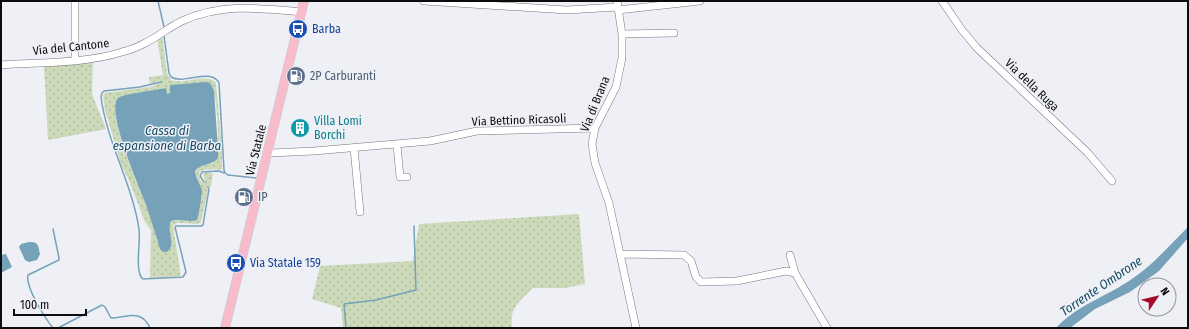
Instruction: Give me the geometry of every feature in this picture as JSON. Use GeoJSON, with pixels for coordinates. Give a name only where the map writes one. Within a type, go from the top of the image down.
{"type":"FeatureCollection","features":[{"type":"Feature","properties":{"kind":"main road","name":"Via Statale"},"geometry":{"type":"LineString","coordinates":[[225,328],[304,1]]}},
{"type":"Feature","properties":{"kind":"street"},"geometry":{"type":"LineString","coordinates":[[75,1],[75,60]]}},
{"type":"Feature","properties":{"kind":"street"},"geometry":{"type":"LineString","coordinates":[[424,1],[567,10],[700,1]]}},
{"type":"Feature","properties":{"kind":"street","name":"Via della Ruga"},"geometry":{"type":"LineString","coordinates":[[942,1],[962,30],[978,48],[1087,152],[1112,181]]}},
{"type":"Feature","properties":{"kind":"street","name":"Via di Brana"},"geometry":{"type":"LineString","coordinates":[[618,6],[622,34],[622,58],[616,87],[595,128],[592,153],[609,203],[636,328]]}},
{"type":"Feature","properties":{"kind":"street","name":"Via del Cantone"},"geometry":{"type":"LineString","coordinates":[[1,65],[75,60],[122,52],[145,43],[180,22],[197,14],[223,8],[302,12]]}},
{"type":"Feature","properties":{"kind":"street"},"geometry":{"type":"LineString","coordinates":[[622,34],[674,33]]}},
{"type":"Feature","properties":{"kind":"street","name":"Via Bettino Ricasoli"},"geometry":{"type":"LineString","coordinates":[[268,151],[270,153],[397,145],[430,141],[477,131],[595,128]]}},
{"type":"Feature","properties":{"kind":"street"},"geometry":{"type":"LineString","coordinates":[[397,145],[400,177],[407,177]]}},
{"type":"Feature","properties":{"kind":"street"},"geometry":{"type":"LineString","coordinates":[[354,148],[360,212]]}},
{"type":"Feature","properties":{"kind":"street"},"geometry":{"type":"LineString","coordinates":[[621,254],[684,254],[691,261],[696,277],[699,281],[704,282],[745,280],[786,271],[794,273]]}},
{"type":"Feature","properties":{"kind":"street"},"geometry":{"type":"LineString","coordinates":[[790,255],[794,273],[828,328]]}},
{"type":"Feature","properties":{"kind":"green space"},"geometry":{"type":"Polygon","coordinates":[[[162,36],[167,73],[171,80],[182,81],[207,79],[216,83],[222,151],[222,170],[200,171],[199,178],[203,183],[205,182],[203,174],[207,172],[213,174],[211,186],[207,188],[208,190],[201,222],[198,224],[177,223],[173,226],[181,276],[150,278],[151,230],[145,222],[121,164],[105,110],[103,95],[105,93],[150,87],[160,83],[160,81],[150,84],[149,77],[163,75],[157,38],[162,36]],[[211,84],[170,85],[170,93],[166,94],[166,88],[115,103],[117,125],[147,209],[159,248],[171,241],[169,229],[171,221],[182,220],[200,200],[202,195],[195,172],[200,166],[213,163],[217,155],[218,126],[211,84]]]}},
{"type":"Feature","properties":{"kind":"green space"},"geometry":{"type":"Polygon","coordinates":[[[93,60],[92,94],[106,129],[48,140],[44,66],[93,60]]]}},
{"type":"Feature","properties":{"kind":"green space"},"geometry":{"type":"Polygon","coordinates":[[[579,214],[585,284],[565,288],[533,288],[516,305],[512,315],[512,328],[343,328],[341,308],[312,299],[320,266],[413,261],[419,224],[579,214]]]}},
{"type":"Feature","properties":{"kind":"water","name":"Cassa di espansione di Barba"},"geometry":{"type":"Polygon","coordinates":[[[207,82],[211,84],[214,91],[218,158],[216,161],[197,168],[195,171],[202,190],[197,220],[171,221],[171,246],[168,251],[164,252],[160,249],[146,205],[125,150],[116,117],[115,105],[118,98],[126,95],[166,88],[167,94],[170,93],[170,85],[207,82]]]}},
{"type":"Feature","properties":{"kind":"water"},"geometry":{"type":"Polygon","coordinates":[[[1188,227],[1188,238],[1159,271],[1151,277],[1137,277],[1137,287],[1130,292],[1095,309],[1070,328],[1056,328],[1073,313],[1119,287],[1145,269],[1188,227]]]}},
{"type":"Feature","properties":{"kind":"water"},"geometry":{"type":"Polygon","coordinates":[[[29,242],[36,243],[38,245],[40,254],[37,260],[29,262],[25,260],[19,247],[21,244],[29,242]]]}},
{"type":"Feature","properties":{"kind":"water"},"geometry":{"type":"Polygon","coordinates":[[[6,254],[12,267],[1,273],[1,255],[6,254]]]}},
{"type":"Feature","properties":{"kind":"waterway"},"geometry":{"type":"LineString","coordinates":[[158,1],[164,27]]}},
{"type":"Feature","properties":{"kind":"waterway"},"geometry":{"type":"LineString","coordinates":[[164,36],[169,73],[171,77],[183,79],[210,76],[215,78],[219,83],[225,173],[228,175],[257,178]]}},
{"type":"Feature","properties":{"kind":"waterway"},"geometry":{"type":"LineString","coordinates":[[161,82],[140,87],[104,91],[101,97],[108,131],[136,212],[139,229],[138,264],[140,275],[143,279],[183,277],[186,272],[175,227],[203,225],[209,189],[208,187]]}},
{"type":"Feature","properties":{"kind":"waterway"},"geometry":{"type":"LineString","coordinates":[[204,182],[200,176],[202,172],[219,171],[224,173]]}},
{"type":"Feature","properties":{"kind":"waterway"},"geometry":{"type":"LineString","coordinates":[[346,328],[344,304],[376,300],[416,290],[414,226]]}},
{"type":"Feature","properties":{"kind":"waterway"},"geometry":{"type":"LineString","coordinates":[[53,229],[59,260],[28,275],[32,294],[53,328]]}},
{"type":"Feature","properties":{"kind":"waterway"},"geometry":{"type":"LineString","coordinates":[[58,328],[102,305],[105,307],[111,318],[138,316],[142,318],[150,328]]}},
{"type":"Feature","properties":{"kind":"place","name":"Barba"},"geometry":{"type":"Point","coordinates":[298,29]}},
{"type":"Feature","properties":{"kind":"place","name":"2P Carburanti"},"geometry":{"type":"Point","coordinates":[296,76]}},
{"type":"Feature","properties":{"kind":"place","name":"Villa Lomi Borchi"},"geometry":{"type":"Point","coordinates":[300,128]}},
{"type":"Feature","properties":{"kind":"place","name":"IP"},"geometry":{"type":"Point","coordinates":[244,197]}},
{"type":"Feature","properties":{"kind":"place","name":"Via Statale 159"},"geometry":{"type":"Point","coordinates":[236,263]}},
{"type":"Feature","properties":{"kind":"water label","name":"Torrente Ombrone"},"geometry":{"type":"Point","coordinates":[1101,286]}}]}
